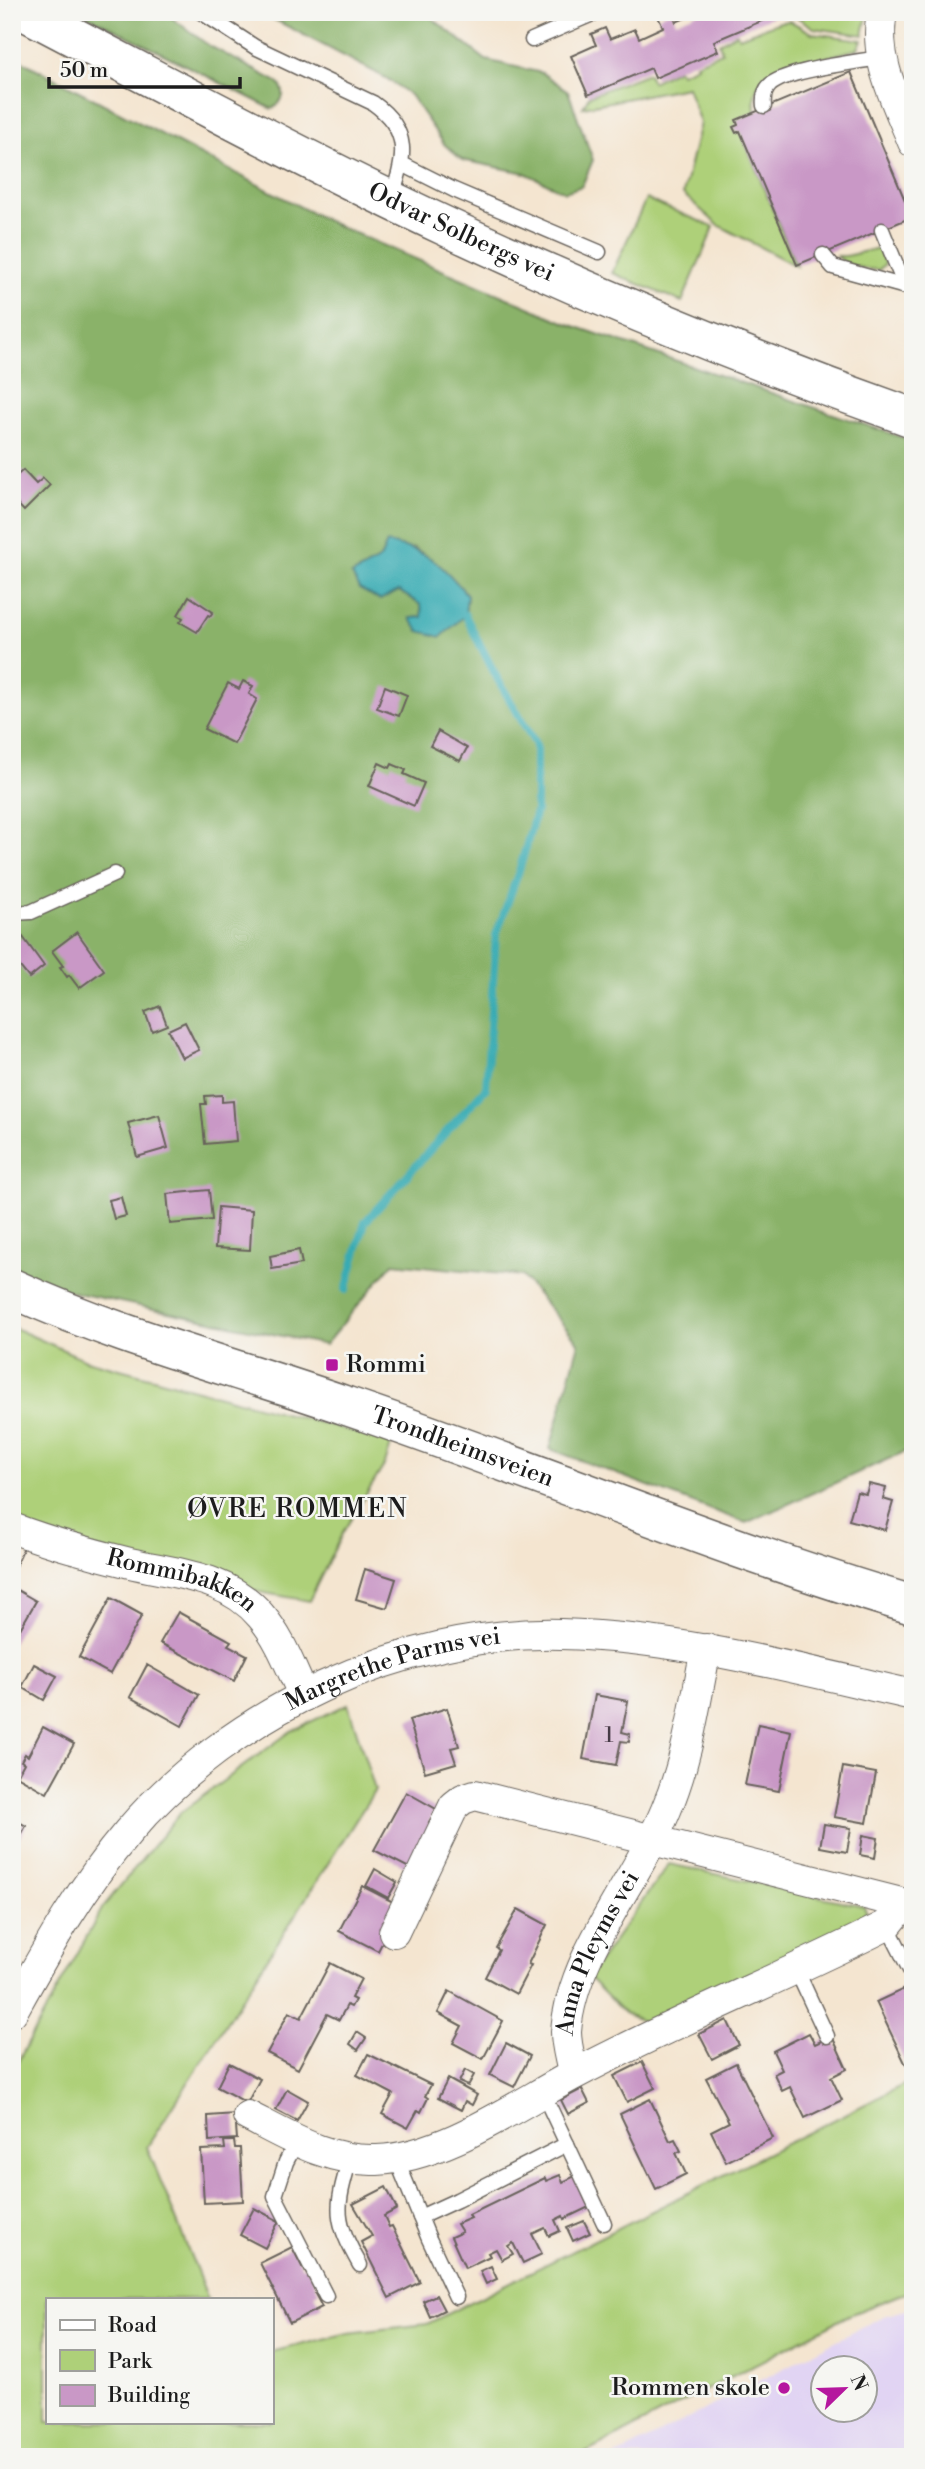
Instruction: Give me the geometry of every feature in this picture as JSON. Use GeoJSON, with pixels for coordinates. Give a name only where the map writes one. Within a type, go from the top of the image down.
{"type":"FeatureCollection","features":[{"type":"Feature","properties":{"kind":"main road","name":"Odvar Solbergs vei"},"geometry":{"type":"LineString","coordinates":[[26,12],[390,200],[597,294],[790,373],[913,418]]}},
{"type":"Feature","properties":{"kind":"main road","name":"Trondheimsveien"},"geometry":{"type":"LineString","coordinates":[[12,1288],[135,1338],[347,1406],[753,1553],[913,1605]]}},
{"type":"Feature","properties":{"kind":"street"},"geometry":{"type":"LineString","coordinates":[[883,12],[879,38],[882,58],[913,142]]}},
{"type":"Feature","properties":{"kind":"street","name":"Rommibakken"},"geometry":{"type":"LineString","coordinates":[[12,1528],[47,1541],[192,1575],[220,1585],[260,1615],[282,1647],[304,1696]]}},
{"type":"Feature","properties":{"kind":"street","name":"Margrethe Parms vei"},"geometry":{"type":"LineString","coordinates":[[12,2011],[80,1895],[111,1852],[145,1812],[211,1754],[258,1721],[304,1696],[399,1658],[472,1641],[515,1635],[620,1637],[706,1649],[913,1696]]}},
{"type":"Feature","properties":{"kind":"street","name":"Anna Pleyms vei"},"geometry":{"type":"LineString","coordinates":[[573,2074],[566,2034],[572,1995],[589,1953],[654,1839],[680,1773],[706,1649]]}},
{"type":"Feature","properties":{"kind":"street","name":"Anna Pleyms vei"},"geometry":{"type":"LineString","coordinates":[[394,1932],[454,1806],[475,1795],[654,1839],[900,1911]]}},
{"type":"Feature","properties":{"kind":"street","name":"Anna Pleyms vei"},"geometry":{"type":"LineString","coordinates":[[248,2116],[316,2151],[350,2159],[396,2158],[463,2135],[573,2074],[796,1969],[900,1911]]}},
{"type":"Feature","properties":{"kind":"lane"},"geometry":{"type":"LineString","coordinates":[[201,12],[246,43],[381,108],[394,122],[401,136],[402,164],[390,200]]}},
{"type":"Feature","properties":{"kind":"lane"},"geometry":{"type":"LineString","coordinates":[[531,40],[589,14]]}},
{"type":"Feature","properties":{"kind":"lane"},"geometry":{"type":"LineString","coordinates":[[764,106],[765,91],[780,79],[847,63],[882,58]]}},
{"type":"Feature","properties":{"kind":"lane"},"geometry":{"type":"LineString","coordinates":[[402,164],[454,190],[599,252]]}},
{"type":"Feature","properties":{"kind":"lane"},"geometry":{"type":"LineString","coordinates":[[882,230],[909,288]]}},
{"type":"Feature","properties":{"kind":"lane"},"geometry":{"type":"LineString","coordinates":[[823,255],[833,267],[909,288]]}},
{"type":"Feature","properties":{"kind":"lane"},"geometry":{"type":"LineString","coordinates":[[12,913],[32,912],[115,874]]}},
{"type":"Feature","properties":{"kind":"lane"},"geometry":{"type":"LineString","coordinates":[[900,1911],[913,1976]]}},
{"type":"Feature","properties":{"kind":"lane"},"geometry":{"type":"LineString","coordinates":[[796,1969],[827,2036]]}},
{"type":"Feature","properties":{"kind":"lane"},"geometry":{"type":"LineString","coordinates":[[543,2093],[604,2223]]}},
{"type":"Feature","properties":{"kind":"lane"},"geometry":{"type":"LineString","coordinates":[[297,2141],[286,2162],[275,2196],[326,2296]]}},
{"type":"Feature","properties":{"kind":"lane"},"geometry":{"type":"LineString","coordinates":[[420,2217],[567,2144]]}},
{"type":"Feature","properties":{"kind":"lane"},"geometry":{"type":"LineString","coordinates":[[396,2158],[456,2297]]}},
{"type":"Feature","properties":{"kind":"lane"},"geometry":{"type":"LineString","coordinates":[[350,2159],[341,2189],[339,2222],[360,2265]]}},
{"type":"Feature","properties":{"kind":"shaded area","name":"Rommen skole"},"geometry":{"type":"Polygon","coordinates":[[[913,2308],[913,2457],[614,2457],[810,2354],[810,2424],[880,2424],[880,2354],[811,2354],[883,2316],[913,2308]]]}},
{"type":"Feature","properties":{"kind":"green space"},"geometry":{"type":"Polygon","coordinates":[[[80,12],[164,12],[208,45],[277,82],[283,93],[281,100],[272,109],[80,12]]]}},
{"type":"Feature","properties":{"kind":"green space"},"geometry":{"type":"Polygon","coordinates":[[[260,12],[424,12],[486,60],[542,73],[568,91],[593,160],[582,186],[565,192],[525,173],[462,160],[444,144],[410,95],[386,78],[260,12]]]}},
{"type":"Feature","properties":{"kind":"green space"},"geometry":{"type":"Polygon","coordinates":[[[789,12],[868,12],[863,35],[814,28],[789,12]]]}},
{"type":"Feature","properties":{"kind":"green space"},"geometry":{"type":"Polygon","coordinates":[[[790,21],[812,33],[862,40],[858,49],[778,70],[763,79],[756,90],[756,120],[739,127],[796,266],[718,225],[683,194],[700,123],[687,87],[583,107],[589,96],[648,73],[652,82],[678,69],[681,73],[697,66],[696,63],[722,52],[719,43],[737,33],[739,37],[790,21]]]}},
{"type":"Feature","properties":{"kind":"green space"},"geometry":{"type":"Polygon","coordinates":[[[12,56],[331,223],[571,325],[913,441],[913,1448],[746,1523],[550,1449],[579,1343],[522,1276],[393,1263],[325,1345],[20,1281],[12,1276],[12,56]],[[413,548],[380,559],[352,575],[399,591],[421,605],[422,617],[411,618],[465,615],[467,595],[443,568],[413,548]]]}},
{"type":"Feature","properties":{"kind":"green space"},"geometry":{"type":"Polygon","coordinates":[[[646,199],[714,227],[682,302],[612,273],[646,199]]]}},
{"type":"Feature","properties":{"kind":"green space"},"geometry":{"type":"Polygon","coordinates":[[[879,248],[885,264],[879,270],[851,265],[837,256],[846,256],[879,248]]]}},
{"type":"Feature","properties":{"kind":"green space"},"geometry":{"type":"Polygon","coordinates":[[[12,1327],[86,1360],[392,1442],[385,1464],[343,1532],[309,1601],[220,1585],[12,1527],[12,1327]]]}},
{"type":"Feature","properties":{"kind":"green space"},"geometry":{"type":"Polygon","coordinates":[[[348,1704],[375,1790],[147,2147],[208,2298],[46,2298],[46,2424],[273,2424],[273,2352],[348,2333],[427,2324],[913,2080],[913,2291],[849,2315],[578,2457],[12,2457],[12,2072],[103,1907],[180,1813],[291,1731],[348,1704]]]}},
{"type":"Feature","properties":{"kind":"green space"},"geometry":{"type":"Polygon","coordinates":[[[669,1864],[864,1906],[870,1921],[648,2024],[624,2013],[588,1977],[669,1864]]]}},
{"type":"Feature","properties":{"kind":"water"},"geometry":{"type":"Polygon","coordinates":[[[387,543],[414,550],[433,560],[467,595],[465,615],[441,637],[419,631],[410,618],[422,617],[421,605],[399,591],[380,600],[359,589],[352,575],[380,559],[387,543]]]}},
{"type":"Feature","properties":{"kind":"building"},"geometry":{"type":"Polygon","coordinates":[[[672,12],[676,22],[700,12],[775,12],[776,15],[714,41],[718,51],[655,78],[651,68],[588,95],[571,56],[596,45],[591,34],[605,28],[610,39],[635,29],[639,38],[663,27],[658,17],[672,12]]]}},
{"type":"Feature","properties":{"kind":"building"},"geometry":{"type":"Polygon","coordinates":[[[851,72],[912,217],[797,265],[740,131],[736,133],[733,127],[738,125],[736,120],[851,72]]]}},
{"type":"Feature","properties":{"kind":"building"},"geometry":{"type":"Polygon","coordinates":[[[23,470],[36,484],[43,478],[50,485],[24,511],[12,498],[12,480],[23,470]]]}},
{"type":"Feature","properties":{"kind":"building"},"geometry":{"type":"Polygon","coordinates":[[[189,596],[213,612],[197,632],[180,622],[183,618],[178,615],[189,596]]]}},
{"type":"Feature","properties":{"kind":"building"},"geometry":{"type":"Polygon","coordinates":[[[243,681],[253,686],[249,694],[257,699],[234,744],[204,729],[228,683],[239,689],[243,681]]]}},
{"type":"Feature","properties":{"kind":"building"},"geometry":{"type":"Polygon","coordinates":[[[385,686],[407,695],[399,716],[377,708],[385,686]]]}},
{"type":"Feature","properties":{"kind":"building"},"geometry":{"type":"Polygon","coordinates":[[[438,731],[467,748],[460,761],[430,746],[438,731]]]}},
{"type":"Feature","properties":{"kind":"building"},"geometry":{"type":"Polygon","coordinates":[[[379,763],[390,768],[392,764],[406,770],[404,774],[424,783],[414,806],[369,786],[379,763]]]}},
{"type":"Feature","properties":{"kind":"building"},"geometry":{"type":"Polygon","coordinates":[[[77,932],[104,970],[79,988],[69,975],[67,977],[52,951],[77,932]]]}},
{"type":"Feature","properties":{"kind":"building"},"geometry":{"type":"Polygon","coordinates":[[[23,937],[44,966],[29,978],[12,957],[12,945],[23,937]]]}},
{"type":"Feature","properties":{"kind":"building"},"geometry":{"type":"Polygon","coordinates":[[[160,1006],[167,1025],[152,1031],[145,1012],[160,1006]]]}},
{"type":"Feature","properties":{"kind":"building"},"geometry":{"type":"Polygon","coordinates":[[[185,1022],[199,1050],[182,1058],[168,1030],[185,1022]]]}},
{"type":"Feature","properties":{"kind":"building"},"geometry":{"type":"Polygon","coordinates":[[[222,1095],[222,1102],[233,1101],[236,1141],[205,1144],[201,1104],[206,1104],[205,1096],[222,1095]]]}},
{"type":"Feature","properties":{"kind":"building"},"geometry":{"type":"Polygon","coordinates":[[[159,1115],[168,1148],[137,1157],[128,1123],[159,1115]]]}},
{"type":"Feature","properties":{"kind":"building"},"geometry":{"type":"Polygon","coordinates":[[[209,1190],[212,1220],[170,1224],[167,1194],[209,1190]]]}},
{"type":"Feature","properties":{"kind":"building"},"geometry":{"type":"Polygon","coordinates":[[[121,1197],[126,1216],[114,1219],[109,1200],[121,1197]]]}},
{"type":"Feature","properties":{"kind":"building"},"geometry":{"type":"Polygon","coordinates":[[[218,1207],[252,1210],[250,1250],[215,1248],[218,1207]]]}},
{"type":"Feature","properties":{"kind":"building"},"geometry":{"type":"Polygon","coordinates":[[[299,1250],[302,1264],[272,1269],[270,1256],[299,1250]]]}},
{"type":"Feature","properties":{"kind":"building"},"geometry":{"type":"Polygon","coordinates":[[[869,1484],[886,1488],[883,1499],[893,1502],[885,1530],[849,1520],[857,1492],[866,1494],[869,1484]]]}},
{"type":"Feature","properties":{"kind":"building"},"geometry":{"type":"Polygon","coordinates":[[[12,1539],[25,1545],[12,1573],[12,1539]]]}},
{"type":"Feature","properties":{"kind":"building"},"geometry":{"type":"Polygon","coordinates":[[[365,1569],[396,1579],[387,1608],[356,1599],[365,1569]]]}},
{"type":"Feature","properties":{"kind":"building"},"geometry":{"type":"Polygon","coordinates":[[[12,1587],[36,1601],[12,1643],[12,1587]]]}},
{"type":"Feature","properties":{"kind":"building"},"geometry":{"type":"Polygon","coordinates":[[[111,1598],[142,1615],[110,1674],[79,1657],[111,1598]]]}},
{"type":"Feature","properties":{"kind":"building"},"geometry":{"type":"Polygon","coordinates":[[[178,1612],[231,1641],[228,1645],[247,1655],[234,1681],[160,1643],[178,1612]]]}},
{"type":"Feature","properties":{"kind":"building"},"geometry":{"type":"Polygon","coordinates":[[[34,1664],[57,1676],[44,1700],[22,1687],[34,1664]]]}},
{"type":"Feature","properties":{"kind":"building"},"geometry":{"type":"Polygon","coordinates":[[[147,1665],[199,1695],[182,1726],[130,1697],[147,1665]]]}},
{"type":"Feature","properties":{"kind":"building"},"geometry":{"type":"Polygon","coordinates":[[[595,1695],[628,1701],[622,1732],[630,1734],[629,1742],[621,1741],[616,1765],[583,1759],[595,1695]]]}},
{"type":"Feature","properties":{"kind":"building"},"geometry":{"type":"Polygon","coordinates":[[[447,1708],[459,1746],[451,1748],[456,1763],[425,1772],[409,1720],[447,1708]]]}},
{"type":"Feature","properties":{"kind":"building"},"geometry":{"type":"Polygon","coordinates":[[[758,1724],[791,1731],[779,1791],[745,1785],[758,1724]]]}},
{"type":"Feature","properties":{"kind":"building"},"geometry":{"type":"Polygon","coordinates":[[[43,1727],[74,1744],[47,1793],[17,1776],[24,1763],[21,1761],[25,1754],[28,1756],[43,1727]]]}},
{"type":"Feature","properties":{"kind":"building"},"geometry":{"type":"Polygon","coordinates":[[[843,1767],[876,1773],[867,1823],[834,1817],[843,1767]]]}},
{"type":"Feature","properties":{"kind":"building"},"geometry":{"type":"Polygon","coordinates":[[[406,1792],[436,1809],[429,1822],[437,1825],[413,1870],[374,1850],[406,1792]]]}},
{"type":"Feature","properties":{"kind":"building"},"geometry":{"type":"Polygon","coordinates":[[[12,1818],[26,1826],[12,1851],[12,1818]]]}},
{"type":"Feature","properties":{"kind":"building"},"geometry":{"type":"Polygon","coordinates":[[[824,1824],[851,1828],[847,1852],[820,1847],[824,1824]]]}},
{"type":"Feature","properties":{"kind":"building"},"geometry":{"type":"Polygon","coordinates":[[[863,1835],[878,1838],[875,1858],[860,1855],[863,1835]]]}},
{"type":"Feature","properties":{"kind":"building"},"geometry":{"type":"Polygon","coordinates":[[[375,1869],[397,1882],[388,1898],[366,1886],[375,1869]]]}},
{"type":"Feature","properties":{"kind":"building"},"geometry":{"type":"Polygon","coordinates":[[[362,1886],[401,1906],[378,1951],[339,1931],[362,1886]]]}},
{"type":"Feature","properties":{"kind":"building"},"geometry":{"type":"Polygon","coordinates":[[[518,1909],[547,1925],[516,1994],[485,1977],[499,1950],[496,1948],[518,1909]]]}},
{"type":"Feature","properties":{"kind":"building"},"geometry":{"type":"Polygon","coordinates":[[[330,1963],[361,1979],[351,1998],[355,2000],[351,2007],[347,2005],[339,2020],[327,2014],[298,2069],[267,2053],[289,2012],[301,2018],[330,1963]]]}},
{"type":"Feature","properties":{"kind":"building"},"geometry":{"type":"Polygon","coordinates":[[[908,1987],[913,1997],[913,2062],[906,2065],[876,2002],[908,1987]]]}},
{"type":"Feature","properties":{"kind":"building"},"geometry":{"type":"Polygon","coordinates":[[[449,1991],[503,2021],[483,2059],[453,2043],[462,2026],[438,2013],[449,1991]]]}},
{"type":"Feature","properties":{"kind":"building"},"geometry":{"type":"Polygon","coordinates":[[[727,2020],[739,2045],[712,2059],[699,2034],[727,2020]]]}},
{"type":"Feature","properties":{"kind":"building"},"geometry":{"type":"Polygon","coordinates":[[[357,2032],[366,2038],[358,2050],[350,2044],[357,2032]]]}},
{"type":"Feature","properties":{"kind":"building"},"geometry":{"type":"Polygon","coordinates":[[[809,2033],[815,2044],[832,2036],[847,2069],[831,2077],[842,2100],[805,2118],[790,2087],[782,2091],[774,2074],[782,2070],[773,2051],[809,2033]]]}},
{"type":"Feature","properties":{"kind":"building"},"geometry":{"type":"Polygon","coordinates":[[[506,2043],[530,2056],[514,2087],[490,2075],[506,2043]]]}},
{"type":"Feature","properties":{"kind":"building"},"geometry":{"type":"Polygon","coordinates":[[[368,2054],[431,2085],[421,2112],[418,2110],[408,2128],[382,2114],[393,2094],[357,2075],[368,2054]]]}},
{"type":"Feature","properties":{"kind":"building"},"geometry":{"type":"Polygon","coordinates":[[[642,2062],[655,2088],[627,2102],[614,2076],[642,2062]]]}},
{"type":"Feature","properties":{"kind":"building"},"geometry":{"type":"Polygon","coordinates":[[[229,2063],[260,2079],[247,2103],[217,2087],[229,2063]]]}},
{"type":"Feature","properties":{"kind":"building"},"geometry":{"type":"Polygon","coordinates":[[[736,2063],[773,2138],[726,2162],[711,2131],[729,2122],[706,2078],[736,2063]]]}},
{"type":"Feature","properties":{"kind":"building"},"geometry":{"type":"Polygon","coordinates":[[[465,2070],[474,2075],[468,2086],[459,2082],[465,2070]]]}},
{"type":"Feature","properties":{"kind":"building"},"geometry":{"type":"Polygon","coordinates":[[[448,2079],[477,2095],[472,2105],[465,2101],[461,2110],[438,2098],[448,2079]]]}},
{"type":"Feature","properties":{"kind":"building"},"geometry":{"type":"Polygon","coordinates":[[[287,2089],[308,2101],[297,2121],[276,2110],[287,2089]]]}},
{"type":"Feature","properties":{"kind":"building"},"geometry":{"type":"Polygon","coordinates":[[[582,2089],[589,2103],[568,2114],[561,2100],[582,2089]]]}},
{"type":"Feature","properties":{"kind":"building"},"geometry":{"type":"Polygon","coordinates":[[[650,2099],[670,2141],[675,2139],[681,2151],[676,2153],[686,2174],[656,2189],[620,2114],[650,2099]]]}},
{"type":"Feature","properties":{"kind":"building"},"geometry":{"type":"Polygon","coordinates":[[[235,2114],[237,2139],[209,2141],[208,2116],[235,2114]]]}},
{"type":"Feature","properties":{"kind":"building"},"geometry":{"type":"Polygon","coordinates":[[[224,2141],[234,2141],[235,2148],[240,2148],[243,2201],[204,2203],[201,2150],[225,2149],[224,2141]]]}},
{"type":"Feature","properties":{"kind":"building"},"geometry":{"type":"Polygon","coordinates":[[[560,2175],[563,2182],[575,2176],[589,2207],[564,2219],[563,2216],[555,2220],[560,2231],[549,2236],[545,2228],[532,2234],[542,2254],[523,2263],[513,2243],[508,2246],[513,2254],[502,2260],[496,2249],[488,2253],[490,2256],[465,2268],[451,2237],[462,2232],[457,2224],[471,2218],[469,2215],[545,2178],[546,2181],[560,2175]]]}},
{"type":"Feature","properties":{"kind":"building"},"geometry":{"type":"Polygon","coordinates":[[[386,2187],[397,2209],[384,2216],[389,2227],[392,2226],[420,2282],[389,2298],[361,2242],[372,2236],[353,2204],[386,2187]]]}},
{"type":"Feature","properties":{"kind":"building"},"geometry":{"type":"Polygon","coordinates":[[[254,2208],[279,2221],[265,2248],[240,2235],[254,2208]]]}},
{"type":"Feature","properties":{"kind":"building"},"geometry":{"type":"Polygon","coordinates":[[[584,2221],[590,2233],[573,2241],[567,2228],[584,2221]]]}},
{"type":"Feature","properties":{"kind":"building"},"geometry":{"type":"Polygon","coordinates":[[[292,2247],[302,2267],[306,2265],[319,2292],[315,2294],[322,2307],[290,2323],[260,2263],[292,2247]]]}},
{"type":"Feature","properties":{"kind":"building"},"geometry":{"type":"Polygon","coordinates":[[[491,2266],[497,2279],[486,2284],[480,2271],[491,2266]]]}},
{"type":"Feature","properties":{"kind":"building"},"geometry":{"type":"Polygon","coordinates":[[[436,2295],[444,2310],[430,2317],[423,2301],[436,2295]]]}},
{"type":"Feature","properties":{"kind":"waterway"},"geometry":{"type":"LineString","coordinates":[[346,1290],[365,1222],[486,1088],[496,935],[520,868],[536,811],[536,745],[497,678],[465,615]]}},
{"type":"Feature","properties":{"kind":"place","name":"Rommi"},"geometry":{"type":"Point","coordinates":[332,1365]}},
{"type":"Feature","properties":{"kind":"place","name":"Rommen skole"},"geometry":{"type":"Point","coordinates":[784,2388]}},
{"type":"Feature","properties":{"kind":"district","name":"ØVRE ROMMEN"},"geometry":{"type":"Point","coordinates":[298,1509]}}]}
